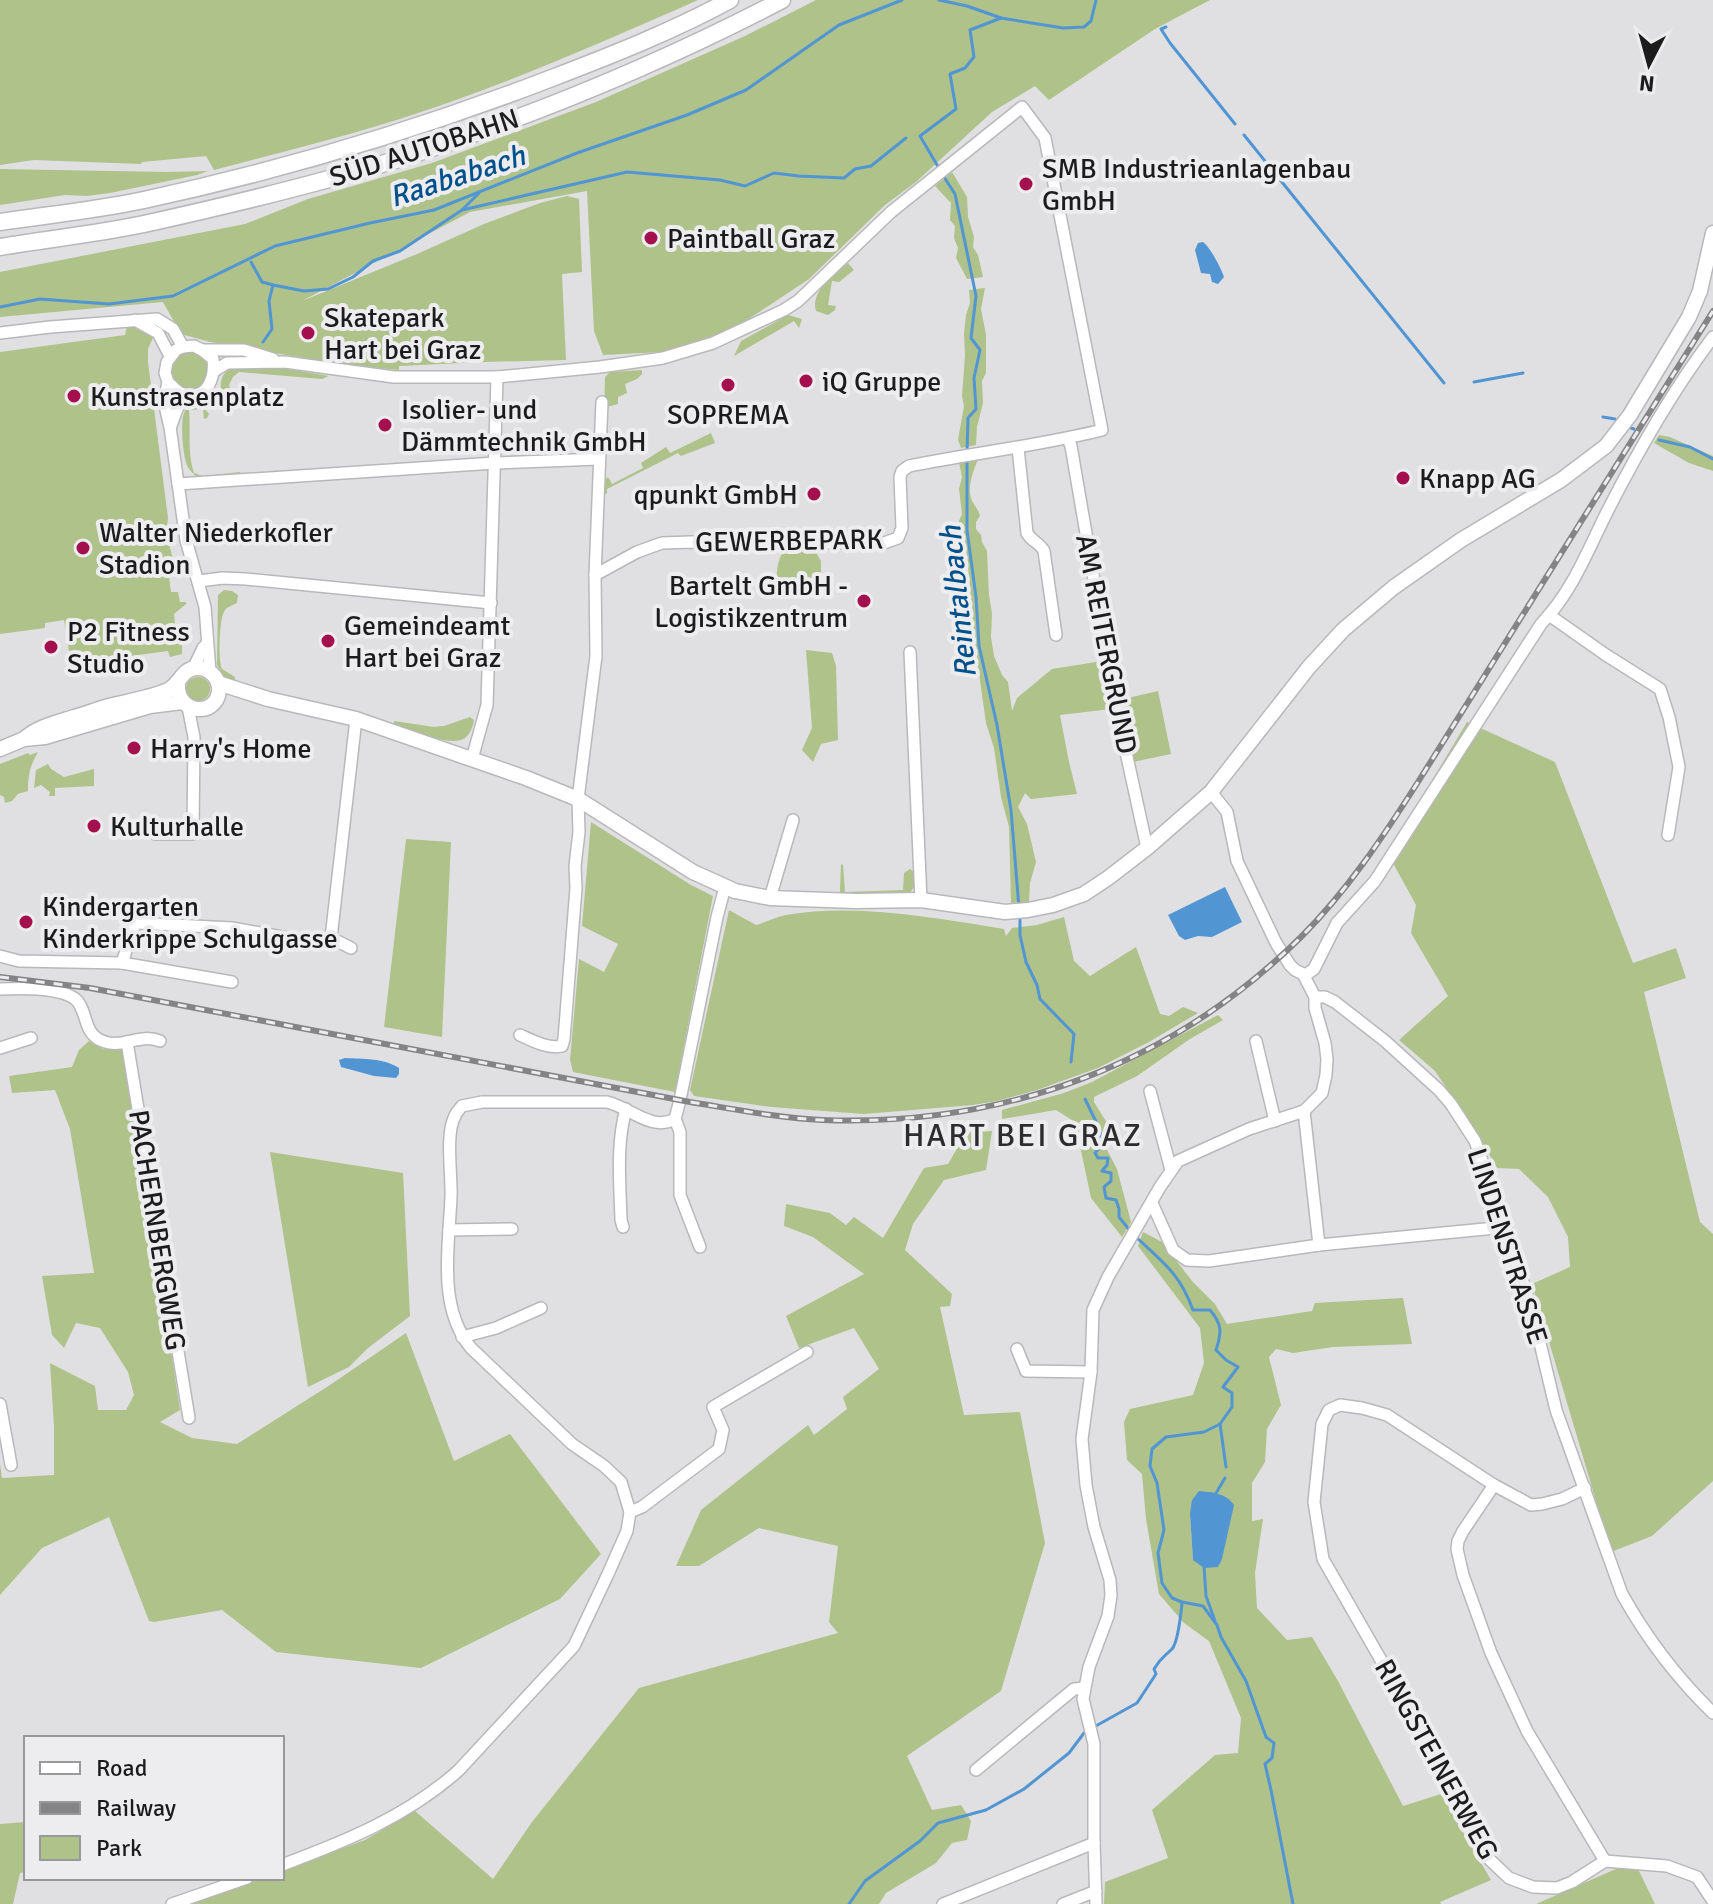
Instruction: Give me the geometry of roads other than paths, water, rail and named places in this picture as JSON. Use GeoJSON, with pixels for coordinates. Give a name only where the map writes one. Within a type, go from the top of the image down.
{"type":"FeatureCollection","features":[{"type":"Feature","properties":{"kind":"highway","name":"SÜD AUTOBAHN"},"geometry":{"type":"LineString","coordinates":[[0,222],[142,200],[278,167],[396,133],[596,61],[730,0]]}},
{"type":"Feature","properties":{"kind":"highway","name":"SÜD AUTOBAHN"},"geometry":{"type":"LineString","coordinates":[[0,247],[140,224],[284,191],[402,158],[504,123],[605,83],[719,33],[782,0]]}},
{"type":"Feature","properties":{"kind":"main road"},"geometry":{"type":"LineString","coordinates":[[0,749],[43,727],[170,689],[178,684],[184,673],[203,669],[214,677],[268,699],[356,719],[578,799],[693,872],[725,887],[770,898],[921,900],[1005,912],[1053,905],[1084,894],[1108,878],[1211,792],[1309,667],[1343,630],[1394,587],[1448,549],[1561,480],[1606,446],[1630,415],[1689,317],[1700,291],[1713,233]]}},
{"type":"Feature","properties":{"kind":"main road"},"geometry":{"type":"LineString","coordinates":[[210,704],[218,693],[214,677]]}},
{"type":"Feature","properties":{"kind":"main road"},"geometry":{"type":"LineString","coordinates":[[178,684],[179,696],[185,704],[195,709],[241,699],[268,699]]}},
{"type":"Feature","properties":{"kind":"main road"},"geometry":{"type":"LineString","coordinates":[[24,739],[45,737],[150,706],[185,704]]}},
{"type":"Feature","properties":{"kind":"street","name":"GEWERBEPARK"},"geometry":{"type":"LineString","coordinates":[[497,377],[654,359],[713,343],[798,301],[891,212],[1022,107],[1045,138],[1102,430],[1068,439],[909,466],[900,477],[902,528],[898,538],[884,543],[662,543],[637,552],[595,575]]}},
{"type":"Feature","properties":{"kind":"street"},"geometry":{"type":"LineString","coordinates":[[135,319],[158,333],[170,356]]}},
{"type":"Feature","properties":{"kind":"street"},"geometry":{"type":"LineString","coordinates":[[0,333],[157,319],[173,329],[183,347]]}},
{"type":"Feature","properties":{"kind":"street"},"geometry":{"type":"LineString","coordinates":[[1303,974],[1314,969],[1337,923],[1375,881],[1541,624],[1577,575],[1657,421],[1713,337]]}},
{"type":"Feature","properties":{"kind":"street"},"geometry":{"type":"LineString","coordinates":[[194,346],[202,350],[213,359],[213,379],[196,394],[180,393],[168,382],[165,373],[170,356],[183,347],[194,346]]}},
{"type":"Feature","properties":{"kind":"street"},"geometry":{"type":"LineString","coordinates":[[202,350],[244,350],[285,362],[394,377],[497,377],[487,705],[472,759]]}},
{"type":"Feature","properties":{"kind":"street"},"geometry":{"type":"LineString","coordinates":[[214,371],[227,363],[285,362]]}},
{"type":"Feature","properties":{"kind":"street"},"geometry":{"type":"LineString","coordinates":[[168,382],[164,402],[186,540],[205,607],[207,644],[214,677]]}},
{"type":"Feature","properties":{"kind":"street"},"geometry":{"type":"LineString","coordinates":[[170,427],[186,395]]}},
{"type":"Feature","properties":{"kind":"street"},"geometry":{"type":"LineString","coordinates":[[520,1035],[555,1048],[562,1046],[564,1039],[575,903],[578,799],[596,656],[595,575],[602,402]]}},
{"type":"Feature","properties":{"kind":"street","name":"AM REITERGRUND"},"geometry":{"type":"LineString","coordinates":[[1068,439],[1115,702],[1147,848]]}},
{"type":"Feature","properties":{"kind":"street"},"geometry":{"type":"LineString","coordinates":[[1018,448],[1027,533],[1044,551],[1056,635]]}},
{"type":"Feature","properties":{"kind":"street"},"geometry":{"type":"LineString","coordinates":[[178,484],[599,459]]}},
{"type":"Feature","properties":{"kind":"street"},"geometry":{"type":"LineString","coordinates":[[199,581],[246,579],[491,603]]}},
{"type":"Feature","properties":{"kind":"street"},"geometry":{"type":"LineString","coordinates":[[1549,615],[1660,689],[1679,767],[1668,835]]}},
{"type":"Feature","properties":{"kind":"street"},"geometry":{"type":"LineString","coordinates":[[193,669],[207,644]]}},
{"type":"Feature","properties":{"kind":"street"},"geometry":{"type":"LineString","coordinates":[[910,652],[921,900]]}},
{"type":"Feature","properties":{"kind":"street"},"geometry":{"type":"LineString","coordinates":[[155,834],[193,834],[194,737],[185,704]]}},
{"type":"Feature","properties":{"kind":"street"},"geometry":{"type":"LineString","coordinates":[[194,737],[210,704]]}},
{"type":"Feature","properties":{"kind":"street"},"geometry":{"type":"LineString","coordinates":[[331,938],[356,719]]}},
{"type":"Feature","properties":{"kind":"street"},"geometry":{"type":"LineString","coordinates":[[1096,1904],[1094,1744],[1083,1699],[1089,1667],[1108,1616],[1111,1595],[1086,1485],[1082,1439],[1091,1372],[1093,1310],[1108,1277],[1178,1161],[1249,1129],[1304,1111],[1322,1093],[1326,1075],[1326,1051],[1315,997],[1303,974],[1295,970],[1282,955],[1268,928],[1237,861],[1227,812],[1211,792]]}},
{"type":"Feature","properties":{"kind":"street"},"geometry":{"type":"LineString","coordinates":[[770,898],[793,820]]}},
{"type":"Feature","properties":{"kind":"street"},"geometry":{"type":"LineString","coordinates":[[700,1247],[680,1195],[680,1132],[675,1119],[725,887]]}},
{"type":"Feature","properties":{"kind":"street"},"geometry":{"type":"LineString","coordinates":[[122,963],[135,923],[232,928],[316,943],[331,938],[351,948]]}},
{"type":"Feature","properties":{"kind":"street"},"geometry":{"type":"LineString","coordinates":[[0,956],[19,961],[122,963],[232,982]]}},
{"type":"Feature","properties":{"kind":"street"},"geometry":{"type":"LineString","coordinates":[[0,989],[24,988],[73,998],[80,1004],[87,1028],[103,1042],[127,1042],[143,1037],[160,1041]]}},
{"type":"Feature","properties":{"kind":"street","name":"LINDENSTRASSE"},"geometry":{"type":"LineString","coordinates":[[1315,997],[1325,997],[1335,1002],[1369,1027],[1451,1104],[1475,1141],[1534,1318],[1556,1410],[1622,1594],[1632,1613],[1678,1675],[1713,1713]]}},
{"type":"Feature","properties":{"kind":"street"},"geometry":{"type":"LineString","coordinates":[[0,1048],[31,1038]]}},
{"type":"Feature","properties":{"kind":"street"},"geometry":{"type":"LineString","coordinates":[[1256,1041],[1275,1121]]}},
{"type":"Feature","properties":{"kind":"street","name":"PACHERNBERGWEG"},"geometry":{"type":"LineString","coordinates":[[127,1042],[189,1418]]}},
{"type":"Feature","properties":{"kind":"street"},"geometry":{"type":"LineString","coordinates":[[1150,1091],[1171,1170]]}},
{"type":"Feature","properties":{"kind":"street"},"geometry":{"type":"LineString","coordinates":[[284,1864],[351,1839],[410,1809],[462,1767],[574,1646],[627,1531],[630,1512],[621,1482],[572,1444],[462,1337],[448,1285],[451,1130],[454,1116],[462,1106],[482,1102],[607,1102],[661,1124],[675,1119]]}},
{"type":"Feature","properties":{"kind":"street"},"geometry":{"type":"LineString","coordinates":[[623,1227],[621,1142],[626,1109]]}},
{"type":"Feature","properties":{"kind":"street"},"geometry":{"type":"LineString","coordinates":[[1304,1111],[1319,1245]]}},
{"type":"Feature","properties":{"kind":"street"},"geometry":{"type":"LineString","coordinates":[[1152,1203],[1173,1250],[1195,1262],[1319,1245],[1506,1227]]}},
{"type":"Feature","properties":{"kind":"street"},"geometry":{"type":"LineString","coordinates":[[449,1230],[512,1229]]}},
{"type":"Feature","properties":{"kind":"street"},"geometry":{"type":"LineString","coordinates":[[462,1337],[496,1328],[541,1308]]}},
{"type":"Feature","properties":{"kind":"street"},"geometry":{"type":"LineString","coordinates":[[1017,1349],[1026,1371],[1091,1372]]}},
{"type":"Feature","properties":{"kind":"street"},"geometry":{"type":"LineString","coordinates":[[630,1512],[642,1507],[719,1449],[723,1430],[713,1407],[807,1352]]}},
{"type":"Feature","properties":{"kind":"street"},"geometry":{"type":"LineString","coordinates":[[0,1404],[11,1465]]}},
{"type":"Feature","properties":{"kind":"street","name":"RINGSTEINERWEG"},"geometry":{"type":"LineString","coordinates":[[1585,1488],[1562,1499],[1531,1505],[1494,1485],[1387,1415],[1340,1405],[1329,1410],[1322,1424],[1314,1502],[1323,1559],[1397,1688],[1488,1858],[1509,1878],[1533,1887],[1557,1888],[1605,1861]]}},
{"type":"Feature","properties":{"kind":"street"},"geometry":{"type":"LineString","coordinates":[[1494,1485],[1463,1531],[1457,1549],[1491,1653],[1527,1731],[1605,1861],[1667,1866],[1697,1877],[1713,1901]]}},
{"type":"Feature","properties":{"kind":"street"},"geometry":{"type":"LineString","coordinates":[[976,1770],[1074,1689],[1084,1688]]}},
{"type":"Feature","properties":{"kind":"street"},"geometry":{"type":"LineString","coordinates":[[943,1904],[1094,1843]]}},
{"type":"Feature","properties":{"kind":"street"},"geometry":{"type":"LineString","coordinates":[[172,1904],[241,1880]]}},
{"type":"Feature","properties":{"kind":"street"},"geometry":{"type":"LineString","coordinates":[[1063,1904],[1096,1891]]}},
{"type":"Feature","properties":{"kind":"water"},"geometry":{"type":"Polygon","coordinates":[[[1203,242],[1224,277],[1218,284],[1212,282],[1210,274],[1201,273],[1195,250],[1198,243],[1203,242]]]}},
{"type":"Feature","properties":{"kind":"water"},"geometry":{"type":"Polygon","coordinates":[[[1225,887],[1242,922],[1212,937],[1198,936],[1185,940],[1179,936],[1168,915],[1225,887]]]}},
{"type":"Feature","properties":{"kind":"water"},"geometry":{"type":"Polygon","coordinates":[[[339,1060],[387,1062],[399,1068],[399,1074],[396,1078],[374,1076],[341,1067],[339,1060]]]}},
{"type":"Feature","properties":{"kind":"water"},"geometry":{"type":"Polygon","coordinates":[[[1199,1491],[1223,1496],[1234,1505],[1218,1567],[1204,1568],[1193,1560],[1190,1514],[1192,1500],[1199,1491]]]}},
{"type":"Feature","properties":{"kind":"waterway","name":"Raababach"},"geometry":{"type":"LineString","coordinates":[[0,307],[40,299],[109,304],[173,296],[275,246],[434,210],[746,90],[839,25],[902,0]]}},
{"type":"Feature","properties":{"kind":"waterway","name":"Raababach"},"geometry":{"type":"LineString","coordinates":[[939,0],[1001,18],[1063,28],[1084,27],[1091,21],[1096,0]]}},
{"type":"Feature","properties":{"kind":"waterway"},"geometry":{"type":"LineString","coordinates":[[940,170],[920,136],[956,109],[950,74],[965,68],[974,57],[970,30],[1001,18]]}},
{"type":"Feature","properties":{"kind":"waterway"},"geometry":{"type":"LineString","coordinates":[[1166,27],[1161,29],[1170,43],[1235,124]]}},
{"type":"Feature","properties":{"kind":"waterway"},"geometry":{"type":"LineString","coordinates":[[1244,135],[1444,383]]}},
{"type":"Feature","properties":{"kind":"waterway"},"geometry":{"type":"LineString","coordinates":[[462,210],[627,172],[720,180],[745,186],[774,173],[844,178],[855,169],[871,166],[906,138]]}},
{"type":"Feature","properties":{"kind":"waterway","name":"Reintalbach"},"geometry":{"type":"LineString","coordinates":[[944,177],[955,194],[976,296],[971,338],[980,350],[974,378],[976,409],[968,418],[967,452]]}},
{"type":"Feature","properties":{"kind":"waterway"},"geometry":{"type":"LineString","coordinates":[[273,285],[304,291],[328,289],[353,277],[373,261],[400,251],[462,210],[479,193]]}},
{"type":"Feature","properties":{"kind":"waterway"},"geometry":{"type":"LineString","coordinates":[[251,262],[262,282],[273,285],[269,301],[272,329],[263,342]]}},
{"type":"Feature","properties":{"kind":"waterway"},"geometry":{"type":"LineString","coordinates":[[1474,382],[1523,373]]}},
{"type":"Feature","properties":{"kind":"waterway"},"geometry":{"type":"LineString","coordinates":[[1603,417],[1615,419]]}},
{"type":"Feature","properties":{"kind":"waterway"},"geometry":{"type":"LineString","coordinates":[[1659,440],[1690,447],[1713,459]]}},
{"type":"Feature","properties":{"kind":"waterway","name":"Reintalbach"},"geometry":{"type":"LineString","coordinates":[[967,459],[967,530],[979,646],[997,725],[1011,810],[1019,908]]}},
{"type":"Feature","properties":{"kind":"waterway","name":"Reintalbach"},"geometry":{"type":"LineString","coordinates":[[1020,915],[1020,935],[1026,962],[1040,999],[1074,1034],[1071,1062]]}},
{"type":"Feature","properties":{"kind":"waterway","name":"Reintalbach"},"geometry":{"type":"LineString","coordinates":[[1085,1099],[1100,1130],[1102,1145],[1095,1153],[1098,1158],[1108,1158],[1102,1171],[1111,1173],[1111,1181],[1104,1187],[1106,1198],[1116,1200],[1119,1217],[1131,1232]]}},
{"type":"Feature","properties":{"kind":"waterway","name":"Reintalbach"},"geometry":{"type":"LineString","coordinates":[[1136,1237],[1176,1278],[1193,1310],[1210,1310],[1214,1315],[1220,1328],[1216,1350],[1238,1367],[1223,1387],[1232,1393],[1232,1407],[1220,1424],[1204,1432],[1166,1437],[1152,1449],[1150,1466],[1157,1483],[1164,1530],[1158,1553],[1162,1583],[1172,1598],[1203,1606],[1217,1625],[1246,1681],[1266,1737],[1274,1743],[1272,1758],[1265,1764],[1293,1904]]}},
{"type":"Feature","properties":{"kind":"waterway"},"geometry":{"type":"LineString","coordinates":[[1220,1424],[1226,1467]]}},
{"type":"Feature","properties":{"kind":"waterway"},"geometry":{"type":"LineString","coordinates":[[1215,1495],[1225,1478]]}},
{"type":"Feature","properties":{"kind":"waterway"},"geometry":{"type":"LineString","coordinates":[[1204,1566],[1206,1596],[1215,1621]]}},
{"type":"Feature","properties":{"kind":"waterway"},"geometry":{"type":"LineString","coordinates":[[1094,1727],[1137,1703],[1156,1674],[1156,1665],[1174,1645],[1182,1603]]}},
{"type":"Feature","properties":{"kind":"waterway"},"geometry":{"type":"LineString","coordinates":[[849,1904],[865,1881],[920,1841],[938,1823],[986,1810],[1024,1789],[1069,1753],[1084,1733]]}},
{"type":"Feature","properties":{"kind":"railway"},"geometry":{"type":"LineString","coordinates":[[0,977],[90,988],[690,1102],[806,1119],[889,1119],[955,1112],[1019,1099],[1081,1079],[1140,1053],[1197,1021],[1251,982],[1301,937],[1334,901],[1405,803],[1713,311]]}},
{"type":"Feature","properties":{"kind":"place","name":"SMB Industrieanlagenbau GmbH"},"geometry":{"type":"Point","coordinates":[1026,184]}},
{"type":"Feature","properties":{"kind":"place","name":"Paintball Graz"},"geometry":{"type":"Point","coordinates":[651,238]}},
{"type":"Feature","properties":{"kind":"place","name":"Skatepark Hart bei Graz"},"geometry":{"type":"Point","coordinates":[308,333]}},
{"type":"Feature","properties":{"kind":"place","name":"iQ Gruppe"},"geometry":{"type":"Point","coordinates":[806,381]}},
{"type":"Feature","properties":{"kind":"place","name":"SOPREMA"},"geometry":{"type":"Point","coordinates":[728,385]}},
{"type":"Feature","properties":{"kind":"place","name":"Kunstrasenplatz"},"geometry":{"type":"Point","coordinates":[74,396]}},
{"type":"Feature","properties":{"kind":"place","name":"Isolier- und Dämmtechnik GmbH"},"geometry":{"type":"Point","coordinates":[385,425]}},
{"type":"Feature","properties":{"kind":"place","name":"Knapp AG"},"geometry":{"type":"Point","coordinates":[1403,478]}},
{"type":"Feature","properties":{"kind":"place","name":"qpunkt GmbH"},"geometry":{"type":"Point","coordinates":[814,494]}},
{"type":"Feature","properties":{"kind":"place","name":"Walter Niederkofler Stadion"},"geometry":{"type":"Point","coordinates":[83,548]}},
{"type":"Feature","properties":{"kind":"place","name":"Bartelt GmbH - Logistikzentrum"},"geometry":{"type":"Point","coordinates":[864,601]}},
{"type":"Feature","properties":{"kind":"place","name":"Gemeindeamt Hart bei Graz"},"geometry":{"type":"Point","coordinates":[328,641]}},
{"type":"Feature","properties":{"kind":"place","name":"P2 Fitness Studio"},"geometry":{"type":"Point","coordinates":[51,647]}},
{"type":"Feature","properties":{"kind":"place","name":"Harry's Home"},"geometry":{"type":"Point","coordinates":[134,748]}},
{"type":"Feature","properties":{"kind":"place","name":"Kulturhalle"},"geometry":{"type":"Point","coordinates":[94,826]}},
{"type":"Feature","properties":{"kind":"place","name":"Kindergarten Kinderkrippe Schulgasse"},"geometry":{"type":"Point","coordinates":[26,922]}},
{"type":"Feature","properties":{"kind":"district","name":"HART BEI GRAZ"},"geometry":{"type":"Point","coordinates":[1023,1135]}}]}
